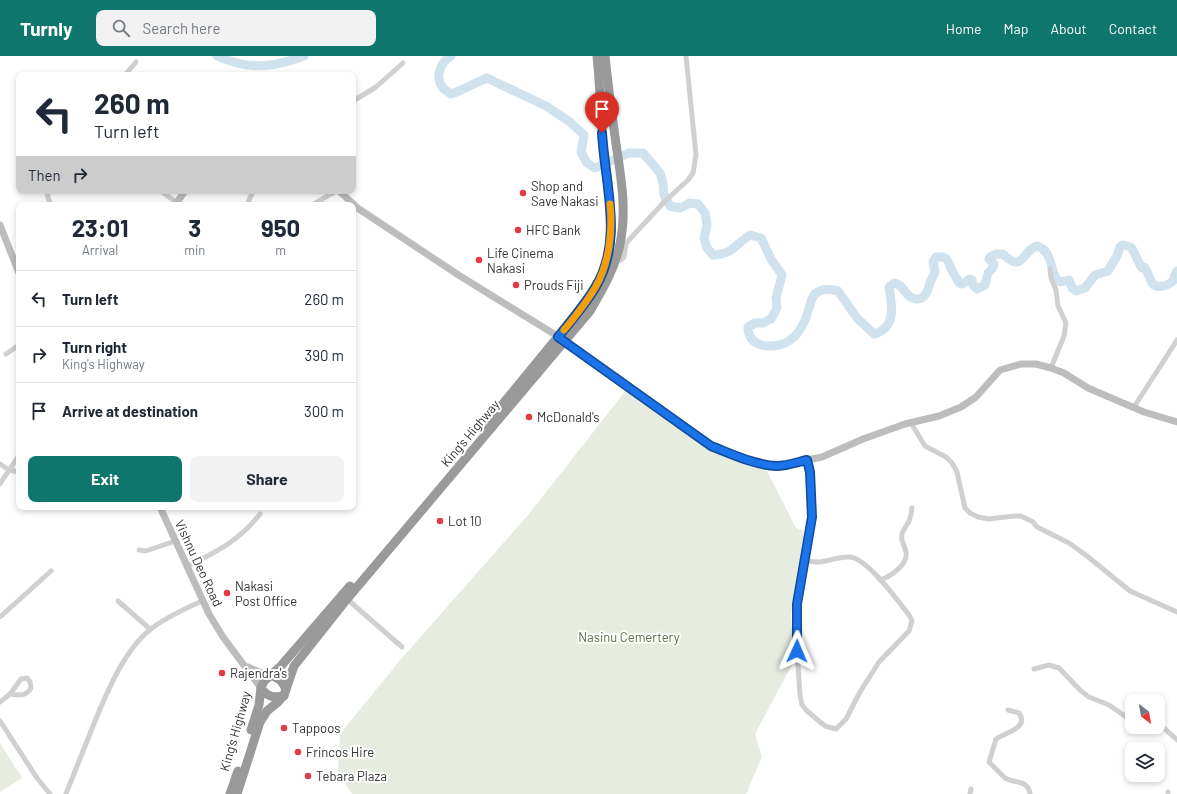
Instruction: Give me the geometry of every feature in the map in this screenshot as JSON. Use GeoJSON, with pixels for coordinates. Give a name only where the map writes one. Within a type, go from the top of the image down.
{"type":"FeatureCollection","features":[{"type":"Feature","properties":{"kind":"highway","name":"King's Highway"},"geometry":{"type":"LineString","coordinates":[[237,794],[260,722],[267,711],[285,693],[294,666],[347,599],[561,339],[596,287],[604,268],[610,241],[611,210],[603,145],[601,94],[597,56]]}},
{"type":"Feature","properties":{"kind":"highway","name":"King's Highway"},"geometry":{"type":"LineString","coordinates":[[230,794],[259,705],[261,688],[266,678],[280,667],[561,339],[590,311],[601,292],[616,259],[620,244],[623,211],[621,172],[605,56]]}},
{"type":"Feature","properties":{"kind":"highway"},"geometry":{"type":"LineString","coordinates":[[261,688],[270,696],[275,697],[285,693],[283,682],[279,678],[270,675]]}},
{"type":"Feature","properties":{"kind":"street"},"geometry":{"type":"LineString","coordinates":[[616,259],[620,260],[624,257],[626,244],[693,173],[696,155],[686,56]]}},
{"type":"Feature","properties":{"kind":"street"},"geometry":{"type":"LineString","coordinates":[[128,72],[136,62]]}},
{"type":"Feature","properties":{"kind":"street"},"geometry":{"type":"LineString","coordinates":[[356,99],[370,91],[403,63]]}},
{"type":"Feature","properties":{"kind":"street"},"geometry":{"type":"LineString","coordinates":[[165,194],[175,202]]}},
{"type":"Feature","properties":{"kind":"street"},"geometry":{"type":"LineString","coordinates":[[317,202],[331,194]]}},
{"type":"Feature","properties":{"kind":"street"},"geometry":{"type":"LineString","coordinates":[[342,194],[351,202]]}},
{"type":"Feature","properties":{"kind":"street"},"geometry":{"type":"LineString","coordinates":[[356,207],[460,276],[561,339],[711,446],[759,464],[778,466],[822,457],[863,438],[939,416],[961,407],[976,397],[1000,370],[1021,364],[1036,364],[1051,368],[1088,388],[1144,412],[1177,422]]}},
{"type":"Feature","properties":{"kind":"street"},"geometry":{"type":"LineString","coordinates":[[0,225],[16,265]]}},
{"type":"Feature","properties":{"kind":"street"},"geometry":{"type":"LineString","coordinates":[[1050,269],[1051,278],[1056,290],[1058,306],[1066,323],[1064,336],[1051,368]]}},
{"type":"Feature","properties":{"kind":"street"},"geometry":{"type":"LineString","coordinates":[[1134,407],[1177,340]]}},
{"type":"Feature","properties":{"kind":"street"},"geometry":{"type":"LineString","coordinates":[[6,354],[16,347]]}},
{"type":"Feature","properties":{"kind":"street"},"geometry":{"type":"LineString","coordinates":[[911,423],[925,446],[946,457],[952,463],[957,472],[965,508],[970,513],[978,517],[989,519],[1021,516],[1033,522],[1037,527],[1069,543],[1130,591],[1177,612]]}},
{"type":"Feature","properties":{"kind":"street"},"geometry":{"type":"LineString","coordinates":[[0,484],[16,460]]}},
{"type":"Feature","properties":{"kind":"street"},"geometry":{"type":"LineString","coordinates":[[804,561],[819,562],[850,557],[856,558],[880,580],[909,615],[912,621],[909,631],[879,662],[860,692],[846,719],[836,729],[825,726],[807,712],[802,705],[797,651],[797,604],[804,561],[812,517],[810,472],[807,460]]}},
{"type":"Feature","properties":{"kind":"street"},"geometry":{"type":"LineString","coordinates":[[0,464],[9,470],[16,471]]}},
{"type":"Feature","properties":{"kind":"street"},"geometry":{"type":"LineString","coordinates":[[880,580],[888,577],[898,569],[906,557],[906,551],[901,540],[912,508]]}},
{"type":"Feature","properties":{"kind":"street","name":"Vishnu Deo Road"},"geometry":{"type":"LineString","coordinates":[[161,510],[202,601],[223,637],[261,688]]}},
{"type":"Feature","properties":{"kind":"street"},"geometry":{"type":"LineString","coordinates":[[186,567],[229,544],[242,534],[260,514]]}},
{"type":"Feature","properties":{"kind":"street"},"geometry":{"type":"LineString","coordinates":[[139,550],[146,551],[175,541]]}},
{"type":"Feature","properties":{"kind":"street"},"geometry":{"type":"LineString","coordinates":[[0,617],[51,572]]}},
{"type":"Feature","properties":{"kind":"street"},"geometry":{"type":"LineString","coordinates":[[347,599],[402,647]]}},
{"type":"Feature","properties":{"kind":"street"},"geometry":{"type":"LineString","coordinates":[[118,601],[150,629]]}},
{"type":"Feature","properties":{"kind":"street"},"geometry":{"type":"LineString","coordinates":[[66,794],[104,700],[133,648],[150,629],[202,601]]}},
{"type":"Feature","properties":{"kind":"street"},"geometry":{"type":"LineString","coordinates":[[1034,669],[1049,665],[1059,668],[1081,691],[1089,697],[1109,705],[1125,716]]}},
{"type":"Feature","properties":{"kind":"street"},"geometry":{"type":"LineString","coordinates":[[246,666],[270,675]]}},
{"type":"Feature","properties":{"kind":"street"},"geometry":{"type":"LineString","coordinates":[[0,702],[10,694]]}},
{"type":"Feature","properties":{"kind":"street"},"geometry":{"type":"LineString","coordinates":[[1008,710],[1019,712],[1021,722],[1013,731],[996,739],[989,762],[1006,778],[1025,784],[1030,794]]}},
{"type":"Feature","properties":{"kind":"street"},"geometry":{"type":"LineString","coordinates":[[0,722],[37,778],[50,794]]}},
{"type":"Feature","properties":{"kind":"street"},"geometry":{"type":"LineString","coordinates":[[1165,729],[1177,740]]}},
{"type":"Feature","properties":{"kind":"green space","name":"Nasinu Cemertery"},"geometry":{"type":"Polygon","coordinates":[[[627,389],[717,453],[767,471],[796,528],[804,531],[791,613],[794,661],[755,734],[762,757],[746,794],[352,794],[338,773],[340,734],[401,659],[528,515],[627,389]]]}},
{"type":"Feature","properties":{"kind":"green space"},"geometry":{"type":"Polygon","coordinates":[[[0,743],[22,778],[0,792],[0,743]]]}},
{"type":"Feature","properties":{"kind":"waterway"},"geometry":{"type":"LineString","coordinates":[[217,56],[239,64],[260,66],[281,63],[304,56]]}},
{"type":"Feature","properties":{"kind":"waterway"},"geometry":{"type":"LineString","coordinates":[[451,56],[444,62],[440,70],[439,79],[444,90],[451,94],[487,78],[546,106],[570,122],[584,135],[581,152],[587,163],[595,168],[629,153],[643,153],[660,173],[664,195],[670,206],[680,208],[690,203],[698,204],[705,213],[707,225],[704,238],[707,248],[713,255],[730,251],[750,235],[761,238],[771,259],[782,275],[776,298],[777,308],[771,319],[763,323],[755,323],[748,327],[749,335],[756,343],[761,345],[780,345],[786,343],[796,335],[803,325],[812,299],[818,292],[826,290],[838,291],[857,318],[874,334],[881,331],[890,321],[892,308],[889,287],[894,283],[897,284],[912,298],[920,299],[925,295],[935,272],[933,262],[936,257],[943,257],[946,259],[959,283],[962,284],[970,279],[977,289],[985,285],[988,273],[992,269],[994,264],[989,259],[990,257],[996,254],[1003,254],[1015,262],[1022,259],[1032,248],[1037,246],[1043,249],[1050,259],[1054,276],[1057,280],[1061,282],[1069,280],[1072,288],[1076,291],[1085,288],[1095,275],[1108,271],[1117,256],[1120,247],[1123,245],[1131,247],[1140,265],[1142,268],[1144,267],[1152,283],[1155,285],[1164,286],[1170,284],[1174,280],[1177,271]]}},
{"type":"Feature","properties":{"kind":"slow traffic"},"geometry":{"type":"LineString","coordinates":[[564,330],[596,287],[604,268],[610,241],[610,204]]}},
{"type":"Feature","properties":{"kind":"place","name":"Shop and Save Nakasi"},"geometry":{"type":"Point","coordinates":[523,193]}},
{"type":"Feature","properties":{"kind":"place","name":"HFC Bank"},"geometry":{"type":"Point","coordinates":[518,230]}},
{"type":"Feature","properties":{"kind":"place","name":"Life Cinema Nakasi"},"geometry":{"type":"Point","coordinates":[479,260]}},
{"type":"Feature","properties":{"kind":"place","name":"Prouds Fiji"},"geometry":{"type":"Point","coordinates":[516,285]}},
{"type":"Feature","properties":{"kind":"place","name":"McDonald's"},"geometry":{"type":"Point","coordinates":[529,417]}},
{"type":"Feature","properties":{"kind":"place","name":"Lot 10"},"geometry":{"type":"Point","coordinates":[440,521]}},
{"type":"Feature","properties":{"kind":"place","name":"Nakasi Post Office"},"geometry":{"type":"Point","coordinates":[227,593]}},
{"type":"Feature","properties":{"kind":"place","name":"Rajendra's"},"geometry":{"type":"Point","coordinates":[222,673]}},
{"type":"Feature","properties":{"kind":"place","name":"Tappoos"},"geometry":{"type":"Point","coordinates":[284,728]}},
{"type":"Feature","properties":{"kind":"place","name":"Frincos Hire"},"geometry":{"type":"Point","coordinates":[298,752]}},
{"type":"Feature","properties":{"kind":"place","name":"Tebara Plaza"},"geometry":{"type":"Point","coordinates":[308,776]}},
{"type":"Feature","properties":{"kind":"route"},"geometry":{"type":"LineString","coordinates":[[602,133],[611,210],[610,241],[604,268],[596,287],[558,337],[711,446],[759,464],[778,466],[807,460],[810,472],[812,517],[797,604],[797,651]]}}]}
